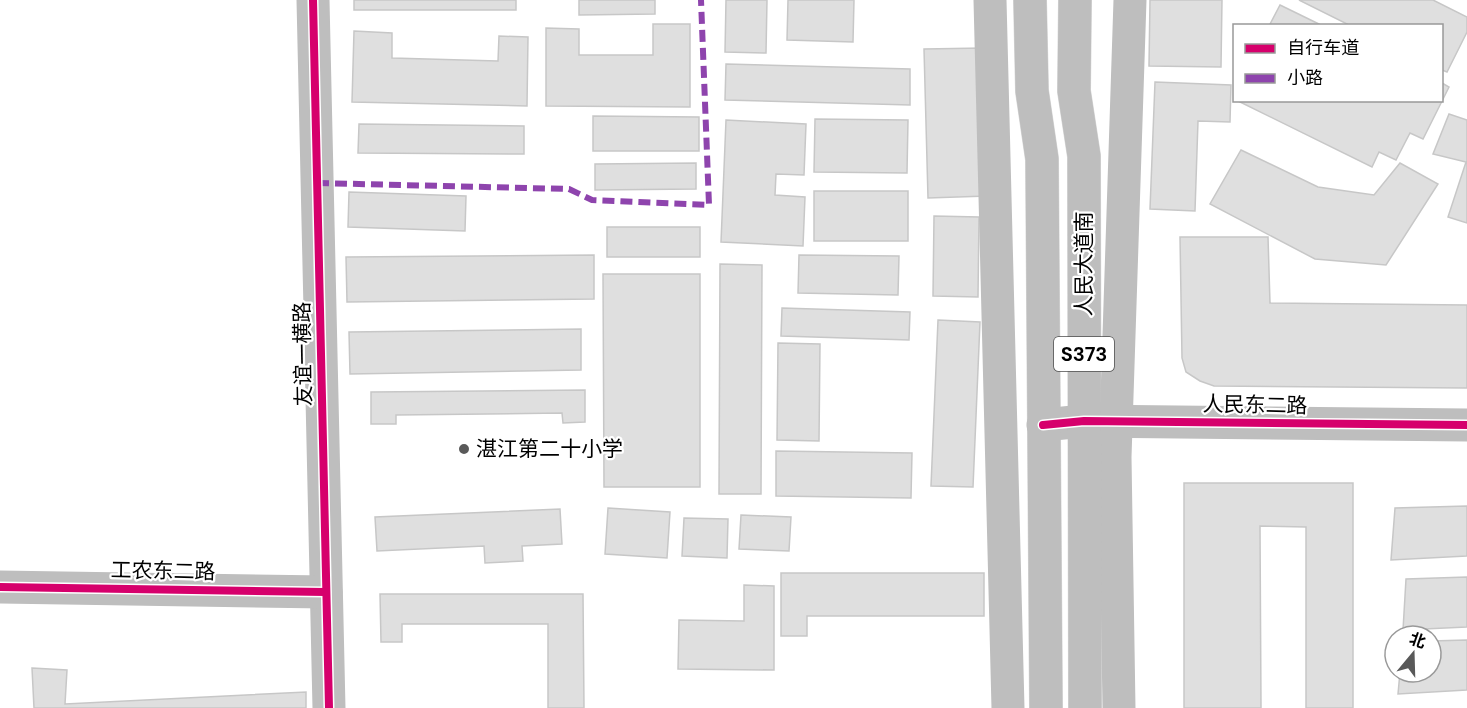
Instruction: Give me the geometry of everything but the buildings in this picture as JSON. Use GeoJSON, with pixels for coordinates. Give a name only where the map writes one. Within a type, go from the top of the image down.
{"type":"FeatureCollection","features":[{"type":"Feature","properties":{"kind":"street","name":"友谊一横路"},"geometry":{"type":"LineString","coordinates":[[313,0],[328,708]]}},
{"type":"Feature","properties":{"kind":"street"},"geometry":{"type":"LineString","coordinates":[[990,0],[1008,708]]}},
{"type":"Feature","properties":{"kind":"street","name":"人民大道南"},"geometry":{"type":"LineString","coordinates":[[1030,0],[1032,92],[1042,159],[1046,708]]}},
{"type":"Feature","properties":{"kind":"street","name":"人民大道南"},"geometry":{"type":"LineString","coordinates":[[1075,0],[1074,91],[1084,156],[1085,708]]}},
{"type":"Feature","properties":{"kind":"street"},"geometry":{"type":"LineString","coordinates":[[1119,708],[1115,457],[1130,0]]}},
{"type":"Feature","properties":{"kind":"street","name":"人民东二路"},"geometry":{"type":"LineString","coordinates":[[1043,425],[1084,421],[1467,425]]}},
{"type":"Feature","properties":{"kind":"street","name":"工农东二路"},"geometry":{"type":"LineString","coordinates":[[0,587],[326,591]]}},
{"type":"Feature","properties":{"kind":"marked path"},"geometry":{"type":"LineString","coordinates":[[317,183],[569,189],[592,200],[709,205],[701,0]]}},
{"type":"Feature","properties":{"kind":"cycle path"},"geometry":{"type":"LineString","coordinates":[[313,0],[329,708]]}},
{"type":"Feature","properties":{"kind":"cycle path"},"geometry":{"type":"LineString","coordinates":[[1043,425],[1084,421],[1467,425]]}},
{"type":"Feature","properties":{"kind":"cycle path"},"geometry":{"type":"LineString","coordinates":[[0,587],[326,592]]}},
{"type":"Feature","properties":{"kind":"place","name":"湛江第二十小学"},"geometry":{"type":"Point","coordinates":[464,449]}}]}
